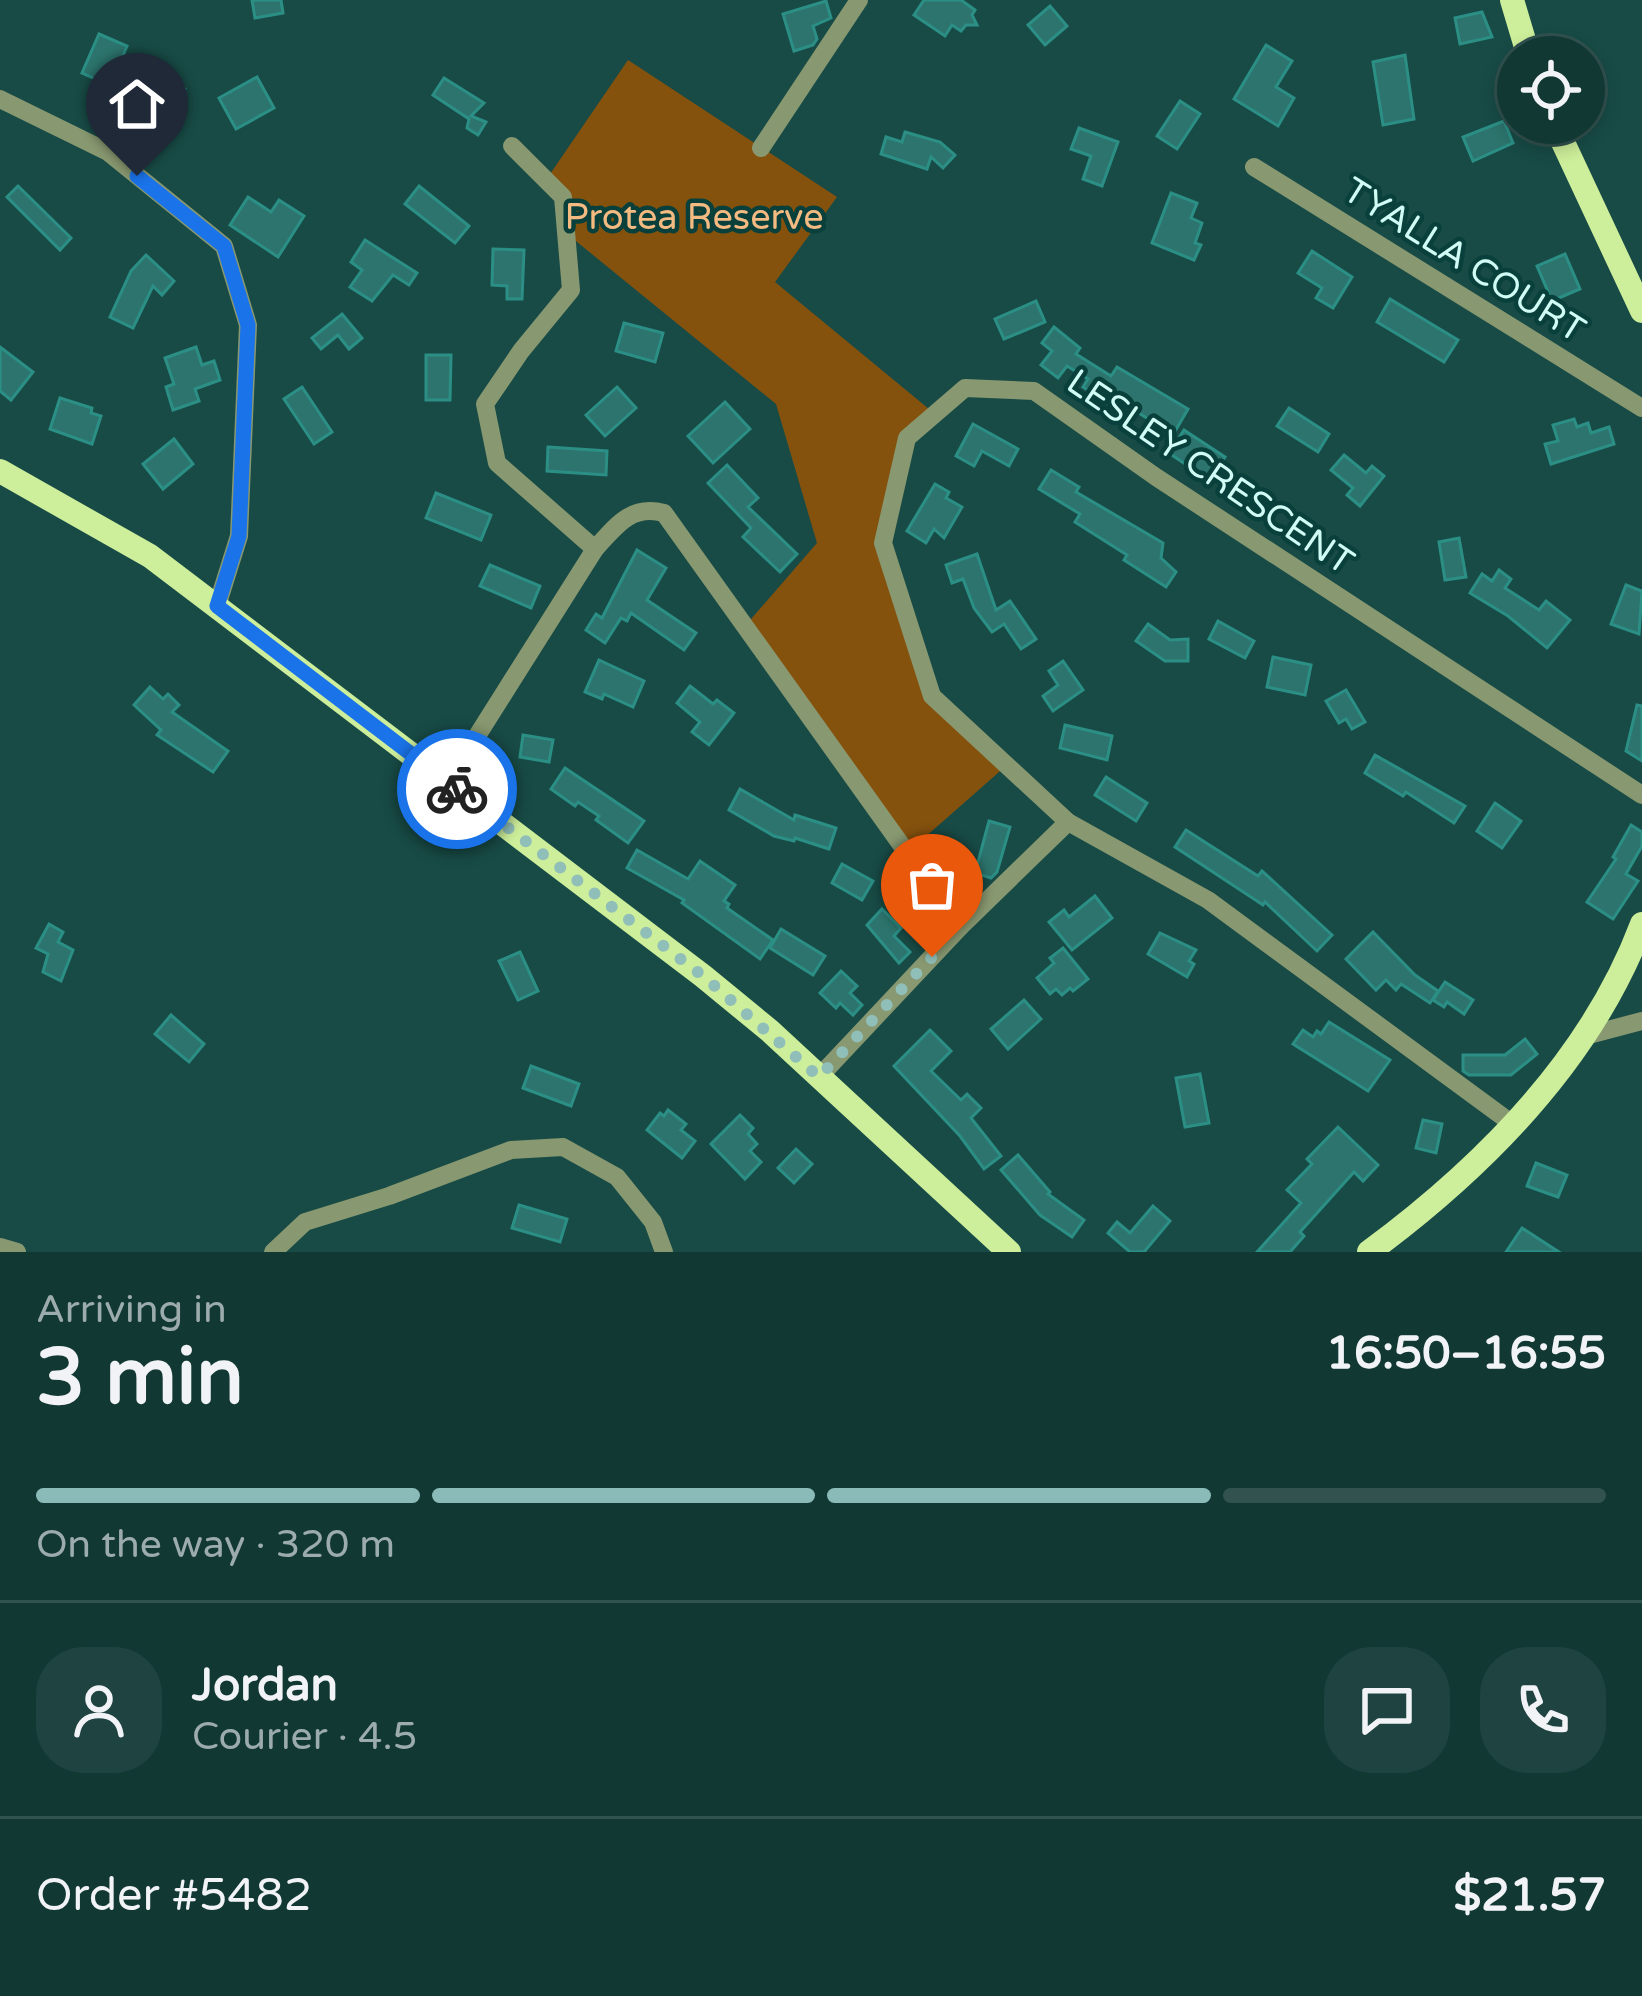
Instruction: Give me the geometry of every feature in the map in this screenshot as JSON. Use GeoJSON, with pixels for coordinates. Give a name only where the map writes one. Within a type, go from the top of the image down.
{"type":"FeatureCollection","features":[{"type":"Feature","properties":{"kind":"main road"},"geometry":{"type":"LineString","coordinates":[[1512,0],[1522,36]]}},
{"type":"Feature","properties":{"kind":"main road"},"geometry":{"type":"LineString","coordinates":[[1563,144],[1642,311]]}},
{"type":"Feature","properties":{"kind":"main road"},"geometry":{"type":"LineString","coordinates":[[0,470],[150,556],[703,976],[1009,1252]]}},
{"type":"Feature","properties":{"kind":"main road"},"geometry":{"type":"LineString","coordinates":[[1369,1252],[1464,1176],[1552,1081],[1607,998],[1642,924]]}},
{"type":"Feature","properties":{"kind":"street"},"geometry":{"type":"LineString","coordinates":[[761,148],[859,0]]}},
{"type":"Feature","properties":{"kind":"street"},"geometry":{"type":"LineString","coordinates":[[0,99],[108,152],[224,246],[248,325],[239,536],[217,606]]}},
{"type":"Feature","properties":{"kind":"street"},"geometry":{"type":"LineString","coordinates":[[512,146],[563,197],[571,290],[485,404],[497,463],[595,549]]}},
{"type":"Feature","properties":{"kind":"street","name":"TYALLA COURT"},"geometry":{"type":"LineString","coordinates":[[1254,167],[1642,408]]}},
{"type":"Feature","properties":{"kind":"street","name":"LESLEY CRESCENT"},"geometry":{"type":"LineString","coordinates":[[1514,1126],[1208,900],[1068,822],[932,696],[883,543],[907,438],[965,388],[1034,391],[1156,477],[1642,795]]}},
{"type":"Feature","properties":{"kind":"street"},"geometry":{"type":"LineString","coordinates":[[448,782],[595,549],[624,518],[648,508],[664,513],[960,927]]}},
{"type":"Feature","properties":{"kind":"street"},"geometry":{"type":"LineString","coordinates":[[819,1077],[960,927],[1068,822]]}},
{"type":"Feature","properties":{"kind":"street"},"geometry":{"type":"LineString","coordinates":[[1581,1037],[1642,1021]]}},
{"type":"Feature","properties":{"kind":"street"},"geometry":{"type":"LineString","coordinates":[[273,1252],[305,1222],[512,1150],[563,1147],[617,1177],[653,1222],[664,1252]]}},
{"type":"Feature","properties":{"kind":"street"},"geometry":{"type":"LineString","coordinates":[[0,1247],[17,1252]]}},
{"type":"Feature","properties":{"kind":"green space","name":"Protea Reserve"},"geometry":{"type":"Polygon","coordinates":[[[628,60],[837,197],[775,282],[935,414],[907,438],[883,543],[932,696],[1007,765],[907,853],[745,626],[817,543],[776,404],[566,233],[563,197],[546,180],[628,60]]]}},
{"type":"Feature","properties":{"kind":"building"},"geometry":{"type":"Polygon","coordinates":[[[252,0],[281,0],[283,13],[255,18],[252,0]]]}},
{"type":"Feature","properties":{"kind":"building"},"geometry":{"type":"Polygon","coordinates":[[[924,0],[961,0],[975,10],[972,15],[977,25],[966,25],[961,31],[952,25],[945,36],[914,15],[924,0]]]}},
{"type":"Feature","properties":{"kind":"building"},"geometry":{"type":"Polygon","coordinates":[[[826,1],[831,18],[813,26],[817,39],[813,45],[794,51],[783,14],[826,1]]]}},
{"type":"Feature","properties":{"kind":"building"},"geometry":{"type":"Polygon","coordinates":[[[1050,6],[1067,26],[1045,45],[1028,25],[1050,6]]]}},
{"type":"Feature","properties":{"kind":"building"},"geometry":{"type":"Polygon","coordinates":[[[1482,12],[1492,37],[1460,44],[1455,18],[1482,12]]]}},
{"type":"Feature","properties":{"kind":"building"},"geometry":{"type":"Polygon","coordinates":[[[99,34],[127,46],[117,69],[109,65],[102,82],[82,73],[99,34]]]}},
{"type":"Feature","properties":{"kind":"building"},"geometry":{"type":"Polygon","coordinates":[[[1266,45],[1292,61],[1276,87],[1294,98],[1278,126],[1234,99],[1266,45]]]}},
{"type":"Feature","properties":{"kind":"building"},"geometry":{"type":"Polygon","coordinates":[[[1405,55],[1414,119],[1383,125],[1373,62],[1405,55]]]}},
{"type":"Feature","properties":{"kind":"building"},"geometry":{"type":"Polygon","coordinates":[[[154,74],[185,89],[160,141],[119,122],[128,105],[138,110],[154,74]]]}},
{"type":"Feature","properties":{"kind":"building"},"geometry":{"type":"Polygon","coordinates":[[[257,77],[274,108],[236,129],[219,98],[257,77]]]}},
{"type":"Feature","properties":{"kind":"building"},"geometry":{"type":"Polygon","coordinates":[[[444,78],[484,103],[471,116],[486,122],[478,135],[467,128],[469,119],[433,95],[444,78]]]}},
{"type":"Feature","properties":{"kind":"building"},"geometry":{"type":"Polygon","coordinates":[[[1180,101],[1200,114],[1177,149],[1157,136],[1180,101]]]}},
{"type":"Feature","properties":{"kind":"building"},"geometry":{"type":"Polygon","coordinates":[[[1497,124],[1497,144],[1511,144],[1473,161],[1463,137],[1497,124]]]}},
{"type":"Feature","properties":{"kind":"building"},"geometry":{"type":"Polygon","coordinates":[[[1079,128],[1118,142],[1102,186],[1083,179],[1091,156],[1071,149],[1079,128]]]}},
{"type":"Feature","properties":{"kind":"building"},"geometry":{"type":"Polygon","coordinates":[[[905,132],[940,142],[955,155],[943,168],[931,157],[927,169],[881,154],[886,137],[902,142],[905,132]]]}},
{"type":"Feature","properties":{"kind":"building"},"geometry":{"type":"Polygon","coordinates":[[[18,186],[71,238],[60,250],[7,197],[18,186]]]}},
{"type":"Feature","properties":{"kind":"building"},"geometry":{"type":"Polygon","coordinates":[[[419,186],[469,226],[455,243],[405,204],[419,186]]]}},
{"type":"Feature","properties":{"kind":"building"},"geometry":{"type":"Polygon","coordinates":[[[1171,193],[1197,203],[1191,218],[1202,223],[1195,243],[1201,245],[1194,260],[1152,243],[1171,193]]]}},
{"type":"Feature","properties":{"kind":"building"},"geometry":{"type":"Polygon","coordinates":[[[248,197],[271,212],[279,200],[304,216],[278,257],[230,225],[248,197]]]}},
{"type":"Feature","properties":{"kind":"building"},"geometry":{"type":"Polygon","coordinates":[[[365,240],[417,273],[409,285],[393,275],[372,301],[350,287],[362,270],[351,262],[365,240]]]}},
{"type":"Feature","properties":{"kind":"building"},"geometry":{"type":"Polygon","coordinates":[[[493,249],[524,250],[522,299],[507,299],[507,286],[492,285],[493,249]]]}},
{"type":"Feature","properties":{"kind":"building"},"geometry":{"type":"Polygon","coordinates":[[[1312,251],[1352,277],[1333,308],[1316,298],[1322,288],[1298,273],[1312,251]]]}},
{"type":"Feature","properties":{"kind":"building"},"geometry":{"type":"Polygon","coordinates":[[[1565,254],[1580,289],[1552,301],[1537,266],[1565,254]]]}},
{"type":"Feature","properties":{"kind":"building"},"geometry":{"type":"Polygon","coordinates":[[[146,255],[174,281],[162,295],[153,286],[133,328],[110,317],[131,271],[146,255]]]}},
{"type":"Feature","properties":{"kind":"building"},"geometry":{"type":"Polygon","coordinates":[[[1390,299],[1458,340],[1444,362],[1377,322],[1390,299]]]}},
{"type":"Feature","properties":{"kind":"building"},"geometry":{"type":"Polygon","coordinates":[[[1036,301],[1045,322],[1004,339],[995,319],[1036,301]]]}},
{"type":"Feature","properties":{"kind":"building"},"geometry":{"type":"Polygon","coordinates":[[[342,314],[362,338],[349,349],[338,335],[321,349],[312,338],[342,314]]]}},
{"type":"Feature","properties":{"kind":"building"},"geometry":{"type":"Polygon","coordinates":[[[624,323],[663,333],[655,362],[616,351],[624,323]]]}},
{"type":"Feature","properties":{"kind":"building"},"geometry":{"type":"Polygon","coordinates":[[[1054,327],[1080,348],[1076,354],[1111,376],[1117,367],[1188,409],[1173,435],[1117,399],[1112,406],[1083,387],[1088,379],[1067,366],[1058,378],[1041,365],[1052,351],[1042,343],[1054,327]]]}},
{"type":"Feature","properties":{"kind":"building"},"geometry":{"type":"Polygon","coordinates":[[[0,347],[33,372],[11,400],[0,391],[0,347]]]}},
{"type":"Feature","properties":{"kind":"building"},"geometry":{"type":"Polygon","coordinates":[[[196,347],[202,365],[214,361],[220,380],[195,389],[199,401],[173,410],[166,387],[174,384],[165,358],[196,347]]]}},
{"type":"Feature","properties":{"kind":"building"},"geometry":{"type":"Polygon","coordinates":[[[426,355],[451,355],[450,400],[426,400],[426,355]]]}},
{"type":"Feature","properties":{"kind":"building"},"geometry":{"type":"Polygon","coordinates":[[[302,387],[332,432],[314,444],[284,399],[302,387]]]}},
{"type":"Feature","properties":{"kind":"building"},"geometry":{"type":"Polygon","coordinates":[[[617,387],[636,408],[605,436],[586,415],[617,387]]]}},
{"type":"Feature","properties":{"kind":"building"},"geometry":{"type":"Polygon","coordinates":[[[60,398],[92,408],[91,413],[101,416],[92,444],[50,429],[60,398]]]}},
{"type":"Feature","properties":{"kind":"building"},"geometry":{"type":"Polygon","coordinates":[[[725,402],[750,429],[713,463],[688,436],[725,402]]]}},
{"type":"Feature","properties":{"kind":"building"},"geometry":{"type":"Polygon","coordinates":[[[1289,408],[1329,434],[1318,452],[1277,426],[1289,408]]]}},
{"type":"Feature","properties":{"kind":"building"},"geometry":{"type":"Polygon","coordinates":[[[1574,419],[1577,427],[1588,423],[1591,433],[1609,427],[1614,444],[1551,464],[1545,444],[1558,441],[1553,425],[1574,419]]]}},
{"type":"Feature","properties":{"kind":"building"},"geometry":{"type":"Polygon","coordinates":[[[973,424],[1018,449],[1009,466],[982,451],[974,466],[956,456],[973,424]]]}},
{"type":"Feature","properties":{"kind":"building"},"geometry":{"type":"Polygon","coordinates":[[[1184,430],[1225,457],[1210,481],[1169,453],[1184,430]]]}},
{"type":"Feature","properties":{"kind":"building"},"geometry":{"type":"Polygon","coordinates":[[[174,439],[193,464],[163,489],[143,464],[174,439]]]}},
{"type":"Feature","properties":{"kind":"building"},"geometry":{"type":"Polygon","coordinates":[[[548,447],[607,451],[606,475],[547,471],[548,447]]]}},
{"type":"Feature","properties":{"kind":"building"},"geometry":{"type":"Polygon","coordinates":[[[1344,455],[1366,473],[1372,466],[1384,476],[1360,506],[1347,495],[1353,488],[1331,470],[1344,455]]]}},
{"type":"Feature","properties":{"kind":"building"},"geometry":{"type":"Polygon","coordinates":[[[727,465],[758,498],[748,507],[797,554],[780,572],[743,537],[751,528],[708,483],[727,465]]]}},
{"type":"Feature","properties":{"kind":"building"},"geometry":{"type":"Polygon","coordinates":[[[1051,470],[1079,487],[1076,492],[1163,543],[1161,558],[1176,572],[1166,587],[1075,522],[1080,514],[1039,489],[1051,470]]]}},
{"type":"Feature","properties":{"kind":"building"},"geometry":{"type":"Polygon","coordinates":[[[935,484],[962,507],[944,538],[934,529],[926,543],[907,531],[935,484]]]}},
{"type":"Feature","properties":{"kind":"building"},"geometry":{"type":"Polygon","coordinates":[[[436,493],[491,515],[481,540],[426,518],[436,493]]]}},
{"type":"Feature","properties":{"kind":"building"},"geometry":{"type":"Polygon","coordinates":[[[1459,538],[1466,577],[1445,580],[1439,542],[1459,538]]]}},
{"type":"Feature","properties":{"kind":"building"},"geometry":{"type":"Polygon","coordinates":[[[637,550],[666,568],[647,600],[696,633],[684,650],[631,613],[627,621],[621,618],[605,643],[586,630],[596,614],[602,618],[637,550]]]}},
{"type":"Feature","properties":{"kind":"building"},"geometry":{"type":"Polygon","coordinates":[[[977,554],[996,610],[1010,601],[1036,639],[1021,649],[1004,624],[992,632],[974,608],[963,579],[952,583],[946,565],[977,554]]]}},
{"type":"Feature","properties":{"kind":"building"},"geometry":{"type":"Polygon","coordinates":[[[490,565],[540,586],[531,608],[480,586],[490,565]]]}},
{"type":"Feature","properties":{"kind":"building"},"geometry":{"type":"Polygon","coordinates":[[[1499,570],[1511,579],[1505,588],[1539,610],[1546,601],[1570,620],[1547,648],[1470,593],[1482,574],[1492,581],[1499,570]]]}},
{"type":"Feature","properties":{"kind":"building"},"geometry":{"type":"Polygon","coordinates":[[[1626,585],[1642,591],[1639,634],[1611,624],[1626,585]]]}},
{"type":"Feature","properties":{"kind":"building"},"geometry":{"type":"Polygon","coordinates":[[[1218,621],[1254,641],[1245,658],[1209,639],[1218,621]]]}},
{"type":"Feature","properties":{"kind":"building"},"geometry":{"type":"Polygon","coordinates":[[[1148,624],[1170,640],[1188,639],[1188,661],[1165,661],[1136,641],[1148,624]]]}},
{"type":"Feature","properties":{"kind":"building"},"geometry":{"type":"Polygon","coordinates":[[[1273,657],[1311,665],[1305,695],[1267,687],[1273,657]]]}},
{"type":"Feature","properties":{"kind":"building"},"geometry":{"type":"Polygon","coordinates":[[[599,660],[644,681],[633,707],[604,694],[602,699],[585,692],[599,660]]]}},
{"type":"Feature","properties":{"kind":"building"},"geometry":{"type":"Polygon","coordinates":[[[1063,661],[1083,690],[1053,711],[1043,696],[1058,685],[1049,671],[1063,661]]]}},
{"type":"Feature","properties":{"kind":"building"},"geometry":{"type":"Polygon","coordinates":[[[690,686],[734,713],[709,745],[692,732],[700,722],[677,703],[690,686]]]}},
{"type":"Feature","properties":{"kind":"building"},"geometry":{"type":"Polygon","coordinates":[[[150,687],[163,699],[168,694],[179,705],[172,712],[228,751],[213,772],[157,735],[161,730],[134,705],[150,687]]]}},
{"type":"Feature","properties":{"kind":"building"},"geometry":{"type":"Polygon","coordinates":[[[1346,690],[1365,722],[1352,729],[1346,719],[1339,723],[1326,701],[1346,690]]]}},
{"type":"Feature","properties":{"kind":"building"},"geometry":{"type":"Polygon","coordinates":[[[1637,705],[1642,706],[1642,761],[1626,751],[1637,705]]]}},
{"type":"Feature","properties":{"kind":"building"},"geometry":{"type":"Polygon","coordinates":[[[1065,725],[1112,736],[1107,760],[1060,748],[1065,725]]]}},
{"type":"Feature","properties":{"kind":"building"},"geometry":{"type":"Polygon","coordinates":[[[523,735],[553,740],[549,762],[520,757],[523,735]]]}},
{"type":"Feature","properties":{"kind":"building"},"geometry":{"type":"Polygon","coordinates":[[[1375,755],[1465,806],[1454,823],[1365,773],[1375,755]]]}},
{"type":"Feature","properties":{"kind":"building"},"geometry":{"type":"Polygon","coordinates":[[[565,768],[644,821],[628,843],[596,820],[599,816],[551,789],[565,768]]]}},
{"type":"Feature","properties":{"kind":"building"},"geometry":{"type":"Polygon","coordinates":[[[1106,777],[1147,803],[1136,821],[1095,795],[1106,777]]]}},
{"type":"Feature","properties":{"kind":"building"},"geometry":{"type":"Polygon","coordinates":[[[740,789],[794,820],[795,815],[836,828],[829,849],[774,836],[729,810],[740,789]]]}},
{"type":"Feature","properties":{"kind":"building"},"geometry":{"type":"Polygon","coordinates":[[[1495,803],[1521,821],[1502,848],[1477,831],[1495,803]]]}},
{"type":"Feature","properties":{"kind":"building"},"geometry":{"type":"Polygon","coordinates":[[[989,821],[1010,827],[991,878],[975,873],[989,821]]]}},
{"type":"Feature","properties":{"kind":"building"},"geometry":{"type":"Polygon","coordinates":[[[1631,825],[1642,832],[1642,846],[1626,874],[1638,881],[1613,919],[1587,902],[1616,859],[1631,825]]]}},
{"type":"Feature","properties":{"kind":"building"},"geometry":{"type":"Polygon","coordinates":[[[1186,830],[1258,876],[1262,871],[1332,935],[1317,951],[1265,902],[1263,905],[1175,847],[1186,830]]]}},
{"type":"Feature","properties":{"kind":"building"},"geometry":{"type":"Polygon","coordinates":[[[637,850],[688,879],[700,861],[735,885],[724,901],[727,908],[773,940],[760,959],[684,900],[627,868],[637,850]]]}},
{"type":"Feature","properties":{"kind":"building"},"geometry":{"type":"Polygon","coordinates":[[[842,864],[873,881],[862,900],[832,883],[842,864]]]}},
{"type":"Feature","properties":{"kind":"building"},"geometry":{"type":"Polygon","coordinates":[[[1095,896],[1112,918],[1072,950],[1049,922],[1064,910],[1069,917],[1095,896]]]}},
{"type":"Feature","properties":{"kind":"building"},"geometry":{"type":"Polygon","coordinates":[[[882,909],[901,928],[894,936],[910,952],[899,963],[867,925],[882,909]]]}},
{"type":"Feature","properties":{"kind":"building"},"geometry":{"type":"Polygon","coordinates":[[[49,924],[63,932],[58,942],[73,950],[61,981],[43,972],[48,954],[36,948],[49,924]]]}},
{"type":"Feature","properties":{"kind":"building"},"geometry":{"type":"Polygon","coordinates":[[[781,929],[825,956],[813,975],[770,948],[781,929]]]}},
{"type":"Feature","properties":{"kind":"building"},"geometry":{"type":"Polygon","coordinates":[[[1373,932],[1415,975],[1438,991],[1430,1003],[1401,984],[1396,990],[1386,980],[1376,990],[1346,959],[1373,932]]]}},
{"type":"Feature","properties":{"kind":"building"},"geometry":{"type":"Polygon","coordinates":[[[1160,933],[1196,950],[1187,977],[1148,954],[1160,933]]]}},
{"type":"Feature","properties":{"kind":"building"},"geometry":{"type":"Polygon","coordinates":[[[1063,948],[1088,979],[1073,991],[1070,988],[1062,995],[1056,989],[1050,994],[1037,978],[1063,948]]]}},
{"type":"Feature","properties":{"kind":"building"},"geometry":{"type":"Polygon","coordinates":[[[520,952],[538,991],[518,1000],[499,961],[520,952]]]}},
{"type":"Feature","properties":{"kind":"building"},"geometry":{"type":"Polygon","coordinates":[[[841,971],[857,986],[850,993],[862,1005],[853,1015],[840,1003],[836,1008],[820,993],[841,971]]]}},
{"type":"Feature","properties":{"kind":"building"},"geometry":{"type":"Polygon","coordinates":[[[1445,982],[1473,1000],[1464,1014],[1447,1002],[1444,1007],[1433,1000],[1445,982]]]}},
{"type":"Feature","properties":{"kind":"building"},"geometry":{"type":"Polygon","coordinates":[[[1024,1000],[1041,1019],[1008,1049],[991,1029],[1024,1000]]]}},
{"type":"Feature","properties":{"kind":"building"},"geometry":{"type":"Polygon","coordinates":[[[171,1015],[204,1044],[189,1062],[155,1034],[171,1015]]]}},
{"type":"Feature","properties":{"kind":"building"},"geometry":{"type":"Polygon","coordinates":[[[1329,1022],[1390,1060],[1368,1091],[1293,1044],[1303,1030],[1313,1037],[1329,1022]]]}},
{"type":"Feature","properties":{"kind":"building"},"geometry":{"type":"Polygon","coordinates":[[[930,1030],[951,1051],[931,1071],[961,1100],[967,1094],[981,1108],[971,1118],[1001,1156],[984,1169],[960,1136],[894,1066],[930,1030]]]}},
{"type":"Feature","properties":{"kind":"building"},"geometry":{"type":"Polygon","coordinates":[[[1525,1039],[1537,1054],[1511,1075],[1463,1071],[1463,1055],[1505,1055],[1525,1039]]]}},
{"type":"Feature","properties":{"kind":"building"},"geometry":{"type":"Polygon","coordinates":[[[531,1066],[579,1084],[571,1106],[523,1088],[531,1066]]]}},
{"type":"Feature","properties":{"kind":"building"},"geometry":{"type":"Polygon","coordinates":[[[1200,1074],[1209,1123],[1185,1127],[1176,1078],[1200,1074]]]}},
{"type":"Feature","properties":{"kind":"building"},"geometry":{"type":"Polygon","coordinates":[[[668,1110],[686,1124],[681,1130],[695,1141],[682,1158],[647,1130],[668,1110]]]}},
{"type":"Feature","properties":{"kind":"building"},"geometry":{"type":"Polygon","coordinates":[[[740,1115],[753,1128],[748,1134],[757,1144],[750,1151],[761,1162],[745,1179],[711,1144],[740,1115]]]}},
{"type":"Feature","properties":{"kind":"building"},"geometry":{"type":"Polygon","coordinates":[[[1423,1120],[1442,1124],[1436,1153],[1416,1148],[1423,1120]]]}},
{"type":"Feature","properties":{"kind":"building"},"geometry":{"type":"Polygon","coordinates":[[[1338,1127],[1378,1165],[1363,1181],[1354,1172],[1300,1232],[1304,1236],[1290,1252],[1257,1252],[1301,1203],[1287,1190],[1312,1164],[1307,1159],[1338,1127]]]}},
{"type":"Feature","properties":{"kind":"building"},"geometry":{"type":"Polygon","coordinates":[[[796,1149],[812,1164],[794,1183],[778,1168],[796,1149]]]}},
{"type":"Feature","properties":{"kind":"building"},"geometry":{"type":"Polygon","coordinates":[[[1018,1155],[1048,1194],[1084,1220],[1072,1237],[1040,1215],[1001,1170],[1018,1155]]]}},
{"type":"Feature","properties":{"kind":"building"},"geometry":{"type":"Polygon","coordinates":[[[1536,1163],[1567,1175],[1558,1197],[1527,1186],[1536,1163]]]}},
{"type":"Feature","properties":{"kind":"building"},"geometry":{"type":"Polygon","coordinates":[[[519,1205],[567,1219],[560,1242],[512,1228],[519,1205]]]}},
{"type":"Feature","properties":{"kind":"building"},"geometry":{"type":"Polygon","coordinates":[[[1153,1206],[1170,1221],[1144,1252],[1130,1252],[1108,1233],[1117,1222],[1130,1233],[1153,1206]]]}},
{"type":"Feature","properties":{"kind":"building"},"geometry":{"type":"Polygon","coordinates":[[[1522,1228],[1559,1252],[1506,1252],[1522,1228]]]}},
{"type":"Feature","properties":{"kind":"way so far"},"geometry":{"type":"LineString","coordinates":[[457,789],[703,976],[819,1077],[932,957]]}},
{"type":"Feature","properties":{"kind":"route"},"geometry":{"type":"LineString","coordinates":[[137,176],[224,246],[248,325],[239,536],[217,606],[457,789]]}}]}
